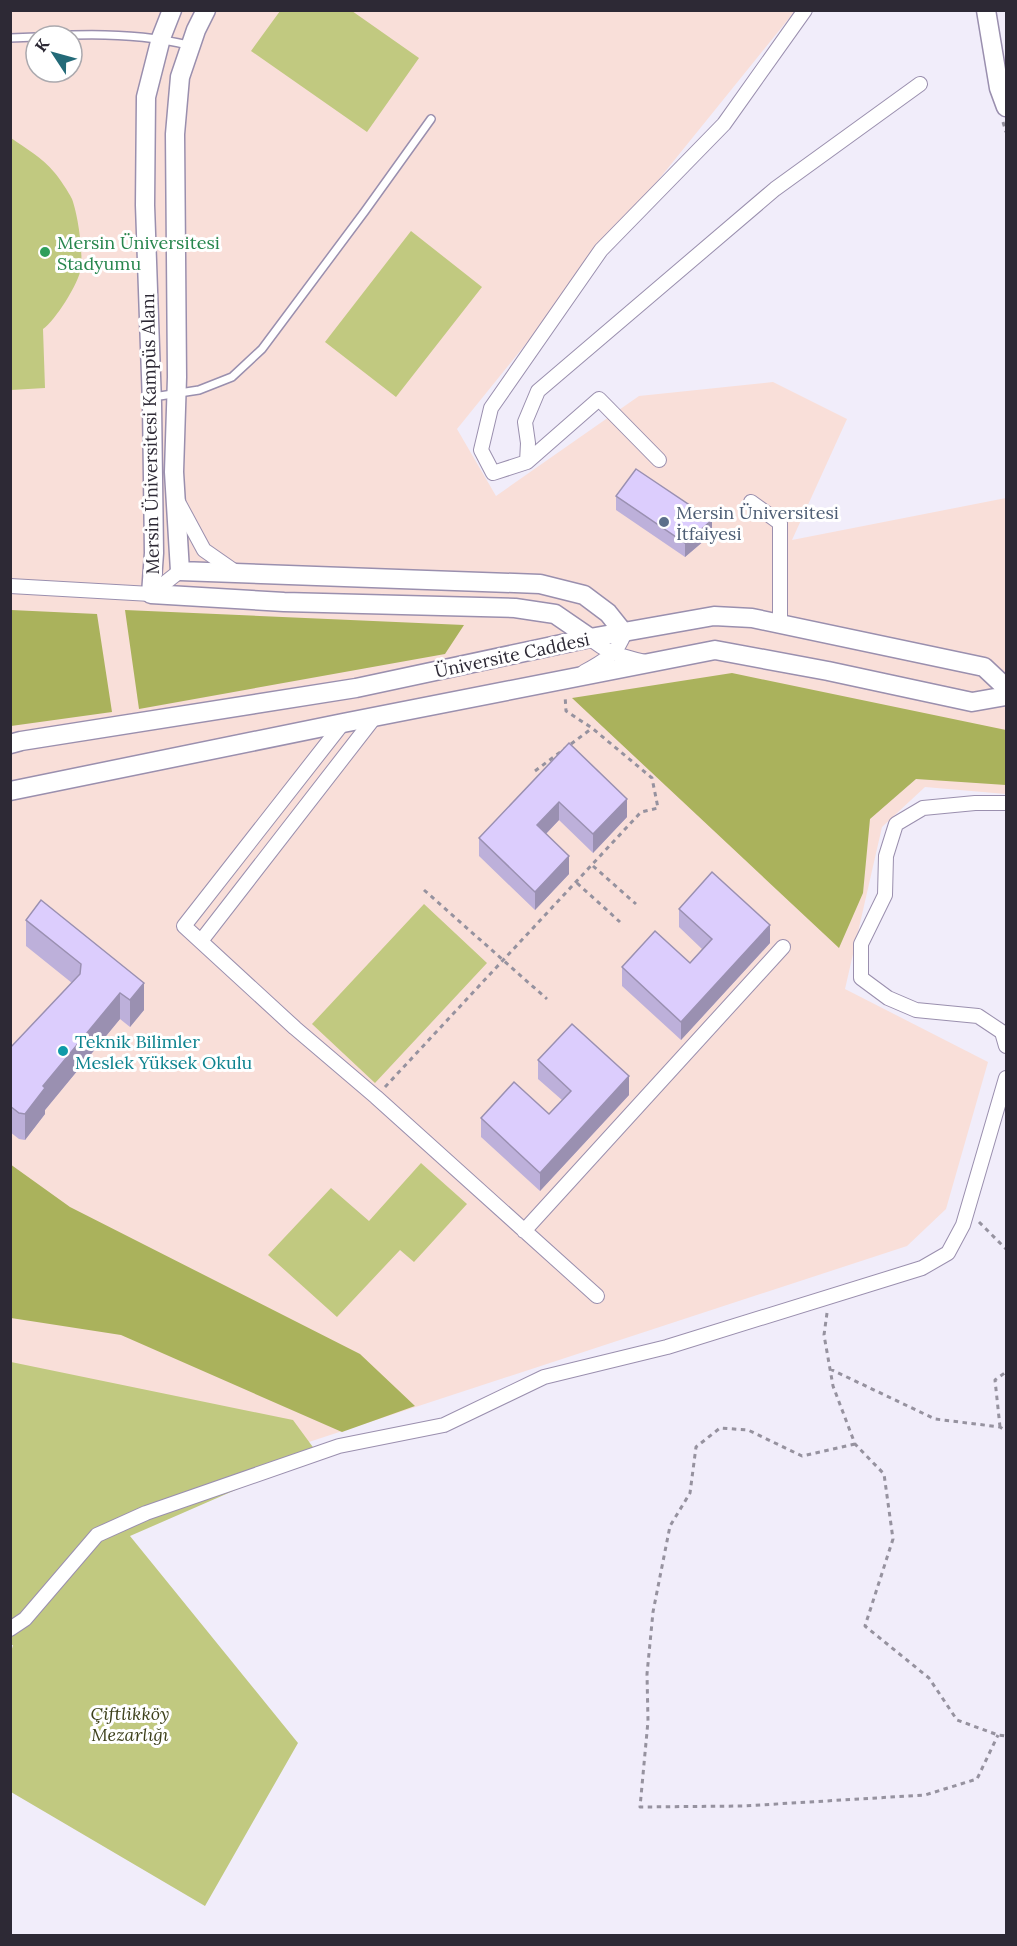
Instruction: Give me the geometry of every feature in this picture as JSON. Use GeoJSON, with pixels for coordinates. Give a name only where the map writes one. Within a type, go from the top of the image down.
{"type":"FeatureCollection","features":[{"type":"Feature","properties":{"kind":"main road","name":"Mersin Üniversitesi Kampüs Alanı"},"geometry":{"type":"LineString","coordinates":[[172,10],[161,38],[146,97],[145,205],[152,397],[154,553],[151,594],[284,602],[515,608],[555,614],[590,638]]}},
{"type":"Feature","properties":{"kind":"main road","name":"Mersin Üniversitesi Kampüs Alanı"},"geometry":{"type":"LineString","coordinates":[[206,10],[180,77],[176,134],[177,392],[174,472],[180,571],[540,584],[584,595],[608,613],[624,633]]}},
{"type":"Feature","properties":{"kind":"main road"},"geometry":{"type":"LineString","coordinates":[[986,10],[999,88],[1006,107]]}},
{"type":"Feature","properties":{"kind":"main road","name":"Üniversite Caddesi"},"geometry":{"type":"LineString","coordinates":[[10,744],[356,688],[590,638],[714,616],[752,618],[984,667],[1001,683],[1006,684]]}},
{"type":"Feature","properties":{"kind":"main road"},"geometry":{"type":"LineString","coordinates":[[10,792],[343,723],[715,650],[828,670],[972,702],[1006,696]]}},
{"type":"Feature","properties":{"kind":"street"},"geometry":{"type":"LineString","coordinates":[[658,460],[599,399],[527,462],[493,473],[481,450],[491,408],[601,250],[724,124],[805,10]]}},
{"type":"Feature","properties":{"kind":"street"},"geometry":{"type":"LineString","coordinates":[[527,462],[528,443],[525,422],[538,392],[775,189],[920,84]]}},
{"type":"Feature","properties":{"kind":"street"},"geometry":{"type":"LineString","coordinates":[[176,496],[204,550],[237,573]]}},
{"type":"Feature","properties":{"kind":"street"},"geometry":{"type":"LineString","coordinates":[[751,502],[780,523],[780,624]]}},
{"type":"Feature","properties":{"kind":"street"},"geometry":{"type":"LineString","coordinates":[[10,586],[151,594],[180,571]]}},
{"type":"Feature","properties":{"kind":"street"},"geometry":{"type":"LineString","coordinates":[[569,679],[598,665],[612,654],[622,641],[624,633]]}},
{"type":"Feature","properties":{"kind":"street"},"geometry":{"type":"LineString","coordinates":[[590,638],[600,648],[612,654],[647,663]]}},
{"type":"Feature","properties":{"kind":"street"},"geometry":{"type":"LineString","coordinates":[[201,940],[374,718]]}},
{"type":"Feature","properties":{"kind":"street"},"geometry":{"type":"LineString","coordinates":[[343,723],[184,926],[597,1296]]}},
{"type":"Feature","properties":{"kind":"street"},"geometry":{"type":"LineString","coordinates":[[1006,803],[975,803],[923,808],[896,824],[886,856],[885,896],[861,944],[861,978],[888,998],[916,1010],[978,1016],[1002,1032],[1006,1046]]}},
{"type":"Feature","properties":{"kind":"street"},"geometry":{"type":"LineString","coordinates":[[524,1231],[783,947]]}},
{"type":"Feature","properties":{"kind":"street"},"geometry":{"type":"LineString","coordinates":[[10,1629],[26,1619],[98,1535],[146,1513],[339,1446],[444,1425],[544,1377],[667,1347],[922,1268],[948,1253],[963,1225],[1006,1078]]}},
{"type":"Feature","properties":{"kind":"lane"},"geometry":{"type":"LineString","coordinates":[[84,34],[161,38],[191,45]]}},
{"type":"Feature","properties":{"kind":"lane"},"geometry":{"type":"LineString","coordinates":[[152,397],[199,390],[232,377],[262,349],[431,119]]}},
{"type":"Feature","properties":{"kind":"path"},"geometry":{"type":"LineString","coordinates":[[376,1097],[641,812],[658,808],[652,778],[592,728],[566,711],[569,679]]}},
{"type":"Feature","properties":{"kind":"path"},"geometry":{"type":"LineString","coordinates":[[535,771],[592,728]]}},
{"type":"Feature","properties":{"kind":"path"},"geometry":{"type":"LineString","coordinates":[[593,866],[636,904]]}},
{"type":"Feature","properties":{"kind":"path"},"geometry":{"type":"LineString","coordinates":[[577,883],[620,922]]}},
{"type":"Feature","properties":{"kind":"path"},"geometry":{"type":"LineString","coordinates":[[424,890],[547,999]]}},
{"type":"Feature","properties":{"kind":"path"},"geometry":{"type":"LineString","coordinates":[[967,1210],[1006,1250]]}},
{"type":"Feature","properties":{"kind":"path"},"geometry":{"type":"LineString","coordinates":[[830,1297],[824,1335],[833,1386],[855,1444],[884,1474],[892,1539],[865,1626],[884,1644],[929,1678],[957,1720],[1006,1736]]}},
{"type":"Feature","properties":{"kind":"path"},"geometry":{"type":"LineString","coordinates":[[830,1369],[936,1419],[1000,1426],[1006,1431]]}},
{"type":"Feature","properties":{"kind":"path"},"geometry":{"type":"LineString","coordinates":[[1000,1426],[995,1380],[1006,1372]]}},
{"type":"Feature","properties":{"kind":"path"},"geometry":{"type":"LineString","coordinates":[[855,1444],[802,1456],[748,1430],[720,1428],[696,1447],[690,1493],[670,1526],[653,1612],[647,1674],[648,1721],[640,1807],[743,1806],[925,1795],[976,1779],[998,1735]]}},
{"type":"Feature","properties":{"kind":"shaded area"},"geometry":{"type":"Polygon","coordinates":[[[11,11],[795,11],[457,429],[496,496],[639,396],[773,382],[847,419],[792,540],[1006,498],[1006,794],[925,787],[882,827],[845,989],[988,1062],[946,1209],[907,1246],[95,1512],[11,1596],[11,11]]]}},
{"type":"Feature","properties":{"kind":"green space"},"geometry":{"type":"Polygon","coordinates":[[[280,11],[352,11],[419,58],[367,132],[251,51],[280,11]]]}},
{"type":"Feature","properties":{"kind":"green space","name":"Mersin Üniversitesi Stadyumu"},"geometry":{"type":"Polygon","coordinates":[[[11,138],[45,162],[54,172],[72,199],[80,233],[81,268],[79,275],[60,310],[43,329],[45,388],[11,390],[11,138]]]}},
{"type":"Feature","properties":{"kind":"green space"},"geometry":{"type":"Polygon","coordinates":[[[411,231],[482,287],[396,397],[325,342],[411,231]]]}},
{"type":"Feature","properties":{"kind":"green space"},"geometry":{"type":"Polygon","coordinates":[[[11,610],[97,614],[112,712],[11,726],[11,610]]]}},
{"type":"Feature","properties":{"kind":"green space"},"geometry":{"type":"Polygon","coordinates":[[[125,610],[464,625],[445,654],[139,709],[125,610]]]}},
{"type":"Feature","properties":{"kind":"green space"},"geometry":{"type":"Polygon","coordinates":[[[732,673],[1006,730],[1006,785],[916,779],[870,819],[863,893],[839,948],[572,698],[732,673]]]}},
{"type":"Feature","properties":{"kind":"green space"},"geometry":{"type":"Polygon","coordinates":[[[424,904],[487,963],[375,1083],[312,1024],[424,904]]]}},
{"type":"Feature","properties":{"kind":"green space"},"geometry":{"type":"Polygon","coordinates":[[[421,1163],[467,1204],[414,1262],[400,1250],[337,1317],[268,1255],[331,1188],[369,1221],[421,1163]]]}},
{"type":"Feature","properties":{"kind":"green space"},"geometry":{"type":"Polygon","coordinates":[[[10,1164],[70,1207],[360,1354],[415,1406],[342,1432],[121,1335],[11,1318],[10,1164]]]}},
{"type":"Feature","properties":{"kind":"green space","name":"Çiftlikköy Mezarlığı"},"geometry":{"type":"Polygon","coordinates":[[[11,1362],[293,1420],[318,1454],[130,1536],[298,1743],[205,1906],[11,1792],[10,1656],[13,1645],[10,1645],[11,1362]]]}},
{"type":"Feature","properties":{"kind":"building"},"geometry":{"type":"Polygon","coordinates":[[[636,469],[712,520],[685,543],[616,496],[636,469]]]}},
{"type":"Feature","properties":{"kind":"building"},"geometry":{"type":"Polygon","coordinates":[[[569,743],[627,799],[593,834],[559,802],[537,825],[569,856],[535,892],[479,838],[569,743]]]}},
{"type":"Feature","properties":{"kind":"building"},"geometry":{"type":"Polygon","coordinates":[[[712,872],[770,925],[681,1022],[622,967],[655,931],[690,963],[712,939],[679,909],[712,872]]]}},
{"type":"Feature","properties":{"kind":"building"},"geometry":{"type":"Polygon","coordinates":[[[41,900],[144,983],[130,1000],[120,993],[43,1086],[45,1088],[25,1114],[19,1113],[10,1106],[10,1048],[80,974],[81,964],[26,920],[41,900]]]}},
{"type":"Feature","properties":{"kind":"building"},"geometry":{"type":"Polygon","coordinates":[[[572,1024],[629,1076],[540,1173],[481,1118],[514,1082],[549,1114],[571,1091],[538,1060],[572,1024]]]}},
{"type":"Feature","properties":{"kind":"place","name":"Mersin Üniversitesi Stadyumu"},"geometry":{"type":"Point","coordinates":[45,252]}},
{"type":"Feature","properties":{"kind":"place","name":"Mersin Üniversitesi İtfaiyesi"},"geometry":{"type":"Point","coordinates":[664,522]}},
{"type":"Feature","properties":{"kind":"place","name":"Teknik Bilimler Meslek Yüksek Okulu"},"geometry":{"type":"Point","coordinates":[63,1051]}}]}
